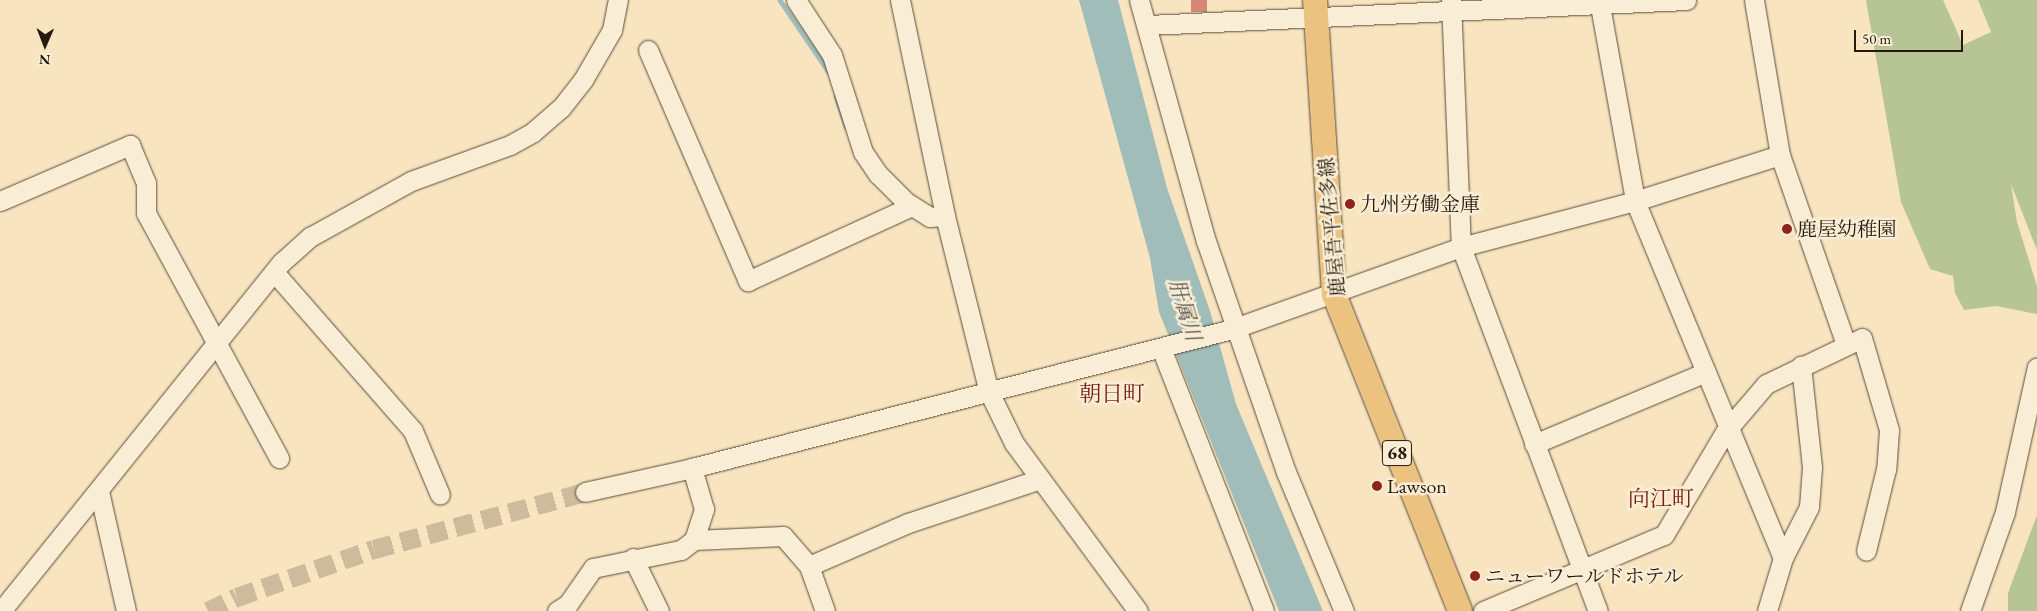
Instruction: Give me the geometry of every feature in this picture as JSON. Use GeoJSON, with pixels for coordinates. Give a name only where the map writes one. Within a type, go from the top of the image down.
{"type":"FeatureCollection","features":[{"type":"Feature","properties":{"kind":"main road","name":"鹿屋吾平佐多線"},"geometry":{"type":"LineString","coordinates":[[1315,7],[1334,294],[1460,611]]}},
{"type":"Feature","properties":{"kind":"street"},"geometry":{"type":"LineString","coordinates":[[1,611],[100,491],[274,272],[310,237],[394,190],[533,132],[561,108],[583,80],[612,30],[618,0]]}},
{"type":"Feature","properties":{"kind":"street"},"geometry":{"type":"LineString","coordinates":[[796,0],[832,55],[863,152],[878,174],[912,206],[930,217],[945,216]]}},
{"type":"Feature","properties":{"kind":"street"},"geometry":{"type":"LineString","coordinates":[[900,0],[945,216],[988,392],[1014,443],[1136,609]]}},
{"type":"Feature","properties":{"kind":"street"},"geometry":{"type":"LineString","coordinates":[[1139,0],[1148,25],[1206,241],[1235,328],[1286,472],[1344,611]]}},
{"type":"Feature","properties":{"kind":"street"},"geometry":{"type":"LineString","coordinates":[[1148,25],[1315,7],[1451,6],[1686,0]]}},
{"type":"Feature","properties":{"kind":"street"},"geometry":{"type":"LineString","coordinates":[[1754,0],[1780,155],[1846,345]]}},
{"type":"Feature","properties":{"kind":"street"},"geometry":{"type":"LineString","coordinates":[[1600,2],[1635,201],[1783,558]]}},
{"type":"Feature","properties":{"kind":"street"},"geometry":{"type":"LineString","coordinates":[[1451,6],[1460,247],[1598,611]]}},
{"type":"Feature","properties":{"kind":"street"},"geometry":{"type":"LineString","coordinates":[[648,50],[748,281],[912,206]]}},
{"type":"Feature","properties":{"kind":"street"},"geometry":{"type":"LineString","coordinates":[[0,201],[130,145],[146,183],[146,213],[279,458]]}},
{"type":"Feature","properties":{"kind":"street"},"geometry":{"type":"LineString","coordinates":[[585,492],[692,468],[1235,328],[1334,294],[1460,247],[1635,201],[1780,155]]}},
{"type":"Feature","properties":{"kind":"street"},"geometry":{"type":"LineString","coordinates":[[274,272],[413,431],[440,495]]}},
{"type":"Feature","properties":{"kind":"street"},"geometry":{"type":"LineString","coordinates":[[1483,611],[1664,535],[1729,427],[1766,384],[1862,338],[1889,430],[1886,469],[1866,551]]}},
{"type":"Feature","properties":{"kind":"street"},"geometry":{"type":"LineString","coordinates":[[1166,347],[1264,611]]}},
{"type":"Feature","properties":{"kind":"street"},"geometry":{"type":"LineString","coordinates":[[1767,611],[1783,558],[1809,506],[1812,467],[1801,366]]}},
{"type":"Feature","properties":{"kind":"street"},"geometry":{"type":"LineString","coordinates":[[1970,611],[2005,512],[2037,366]]}},
{"type":"Feature","properties":{"kind":"street"},"geometry":{"type":"LineString","coordinates":[[1534,444],[1706,372]]}},
{"type":"Feature","properties":{"kind":"street"},"geometry":{"type":"LineString","coordinates":[[557,611],[568,604],[593,568],[633,558],[681,550],[694,540],[704,509],[692,468]]}},
{"type":"Feature","properties":{"kind":"street"},"geometry":{"type":"LineString","coordinates":[[809,566],[908,523],[1040,479]]}},
{"type":"Feature","properties":{"kind":"street"},"geometry":{"type":"LineString","coordinates":[[100,491],[126,611]]}},
{"type":"Feature","properties":{"kind":"street"},"geometry":{"type":"LineString","coordinates":[[694,540],[783,536],[809,566],[825,611]]}},
{"type":"Feature","properties":{"kind":"street"},"geometry":{"type":"LineString","coordinates":[[633,558],[659,611]]}},
{"type":"Feature","properties":{"kind":"green space"},"geometry":{"type":"Polygon","coordinates":[[[1866,0],[1943,0],[1963,45],[1991,32],[1978,0],[2037,0],[2037,250],[2011,184],[2017,222],[2037,286],[2037,314],[1996,306],[1964,310],[1955,293],[1953,276],[1930,269],[1901,202],[1866,0]]]}},
{"type":"Feature","properties":{"kind":"green space"},"geometry":{"type":"Polygon","coordinates":[[[2037,515],[2037,611],[2008,611],[2008,593],[2037,515]]]}},
{"type":"Feature","properties":{"kind":"water","name":"肝属川"},"geometry":{"type":"Polygon","coordinates":[[[1079,0],[1118,0],[1167,188],[1210,311],[1236,404],[1323,611],[1279,611],[1159,312],[1150,258],[1079,0]]]}},
{"type":"Feature","properties":{"kind":"building"},"geometry":{"type":"Polygon","coordinates":[[[1191,0],[1207,0],[1207,12],[1191,12],[1191,0]]]}},
{"type":"Feature","properties":{"kind":"waterway"},"geometry":{"type":"LineString","coordinates":[[780,0],[829,72]]}},
{"type":"Feature","properties":{"kind":"waterway"},"geometry":{"type":"LineString","coordinates":[[836,96],[846,126]]}},
{"type":"Feature","properties":{"kind":"tunnel"},"geometry":{"type":"LineString","coordinates":[[208,611],[237,597],[374,549],[585,492]]}},
{"type":"Feature","properties":{"kind":"place","name":"九州労働金庫"},"geometry":{"type":"Point","coordinates":[1350,204]}},
{"type":"Feature","properties":{"kind":"place","name":"鹿屋幼稚園"},"geometry":{"type":"Point","coordinates":[1787,229]}},
{"type":"Feature","properties":{"kind":"place","name":"Lawson"},"geometry":{"type":"Point","coordinates":[1377,486]}},
{"type":"Feature","properties":{"kind":"place","name":"ニューワールドホテル"},"geometry":{"type":"Point","coordinates":[1475,576]}},
{"type":"Feature","properties":{"kind":"district","name":"朝日町"},"geometry":{"type":"Point","coordinates":[1112,394]}},
{"type":"Feature","properties":{"kind":"district","name":"向江町"},"geometry":{"type":"Point","coordinates":[1661,499]}}]}
